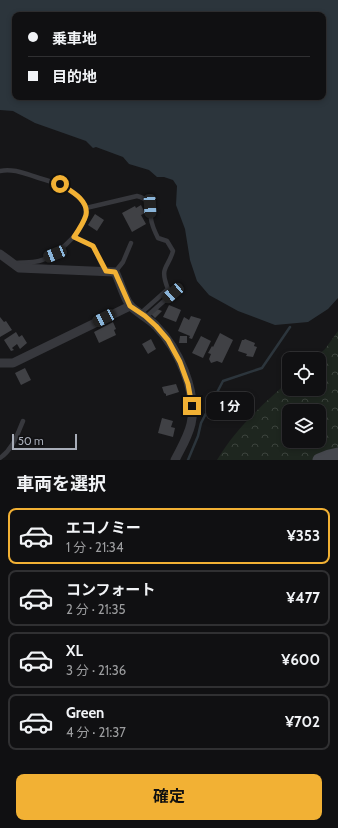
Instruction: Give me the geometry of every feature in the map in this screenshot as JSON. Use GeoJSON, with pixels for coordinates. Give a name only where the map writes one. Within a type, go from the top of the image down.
{"type":"FeatureCollection","features":[{"type":"Feature","properties":{"kind":"street"},"geometry":{"type":"LineString","coordinates":[[0,254],[19,268],[115,272],[130,306],[156,326],[168,340],[180,362],[188,384],[192,406],[191,423],[185,440],[174,460]]}},
{"type":"Feature","properties":{"kind":"street"},"geometry":{"type":"LineString","coordinates":[[0,362],[13,363],[130,306]]}},
{"type":"Feature","properties":{"kind":"street"},"geometry":{"type":"LineString","coordinates":[[319,460],[338,454]]}},
{"type":"Feature","properties":{"kind":"lane"},"geometry":{"type":"LineString","coordinates":[[0,171],[6,170],[20,173],[60,184],[83,200],[86,208],[86,216],[74,237],[55,254],[39,261],[13,263]]}},
{"type":"Feature","properties":{"kind":"lane"},"geometry":{"type":"LineString","coordinates":[[86,208],[137,196],[147,201],[150,206],[151,221],[158,238],[167,241],[173,251],[164,270],[165,281],[168,289],[143,315]]}},
{"type":"Feature","properties":{"kind":"lane"},"geometry":{"type":"LineString","coordinates":[[74,237],[93,246],[106,271]]}},
{"type":"Feature","properties":{"kind":"lane"},"geometry":{"type":"LineString","coordinates":[[115,272],[123,262],[131,243]]}},
{"type":"Feature","properties":{"kind":"lane"},"geometry":{"type":"LineString","coordinates":[[143,315],[173,293]]}},
{"type":"Feature","properties":{"kind":"lane"},"geometry":{"type":"LineString","coordinates":[[0,458],[7,453],[12,446],[23,421]]}},
{"type":"Feature","properties":{"kind":"green space"},"geometry":{"type":"Polygon","coordinates":[[[338,331],[338,460],[217,460],[224,448],[241,427],[282,387],[282,396],[326,396],[326,352],[322,352],[338,331]]]}},
{"type":"Feature","properties":{"kind":"shaded area"},"geometry":{"type":"Polygon","coordinates":[[[0,0],[338,0],[338,298],[328,309],[308,322],[275,325],[238,311],[209,295],[197,281],[190,260],[185,229],[176,205],[177,186],[173,180],[164,177],[157,177],[149,170],[129,164],[123,157],[96,147],[93,148],[86,141],[35,123],[13,111],[0,110],[0,0]]]}},
{"type":"Feature","properties":{"kind":"building"},"geometry":{"type":"Polygon","coordinates":[[[141,205],[145,213],[141,215],[146,224],[132,232],[122,213],[135,206],[136,208],[141,205]]]}},
{"type":"Feature","properties":{"kind":"building"},"geometry":{"type":"Polygon","coordinates":[[[95,214],[104,220],[97,231],[88,225],[95,214]]]}},
{"type":"Feature","properties":{"kind":"building"},"geometry":{"type":"Polygon","coordinates":[[[169,305],[181,310],[176,322],[163,317],[169,305]]]}},
{"type":"Feature","properties":{"kind":"building"},"geometry":{"type":"Polygon","coordinates":[[[157,309],[162,311],[155,318],[151,314],[157,309]]]}},
{"type":"Feature","properties":{"kind":"building"},"geometry":{"type":"Polygon","coordinates":[[[191,316],[201,319],[192,339],[189,338],[190,336],[178,331],[184,317],[189,320],[191,316]]]}},
{"type":"Feature","properties":{"kind":"building"},"geometry":{"type":"Polygon","coordinates":[[[0,317],[4,322],[6,321],[12,330],[0,337],[0,317]]]}},
{"type":"Feature","properties":{"kind":"building"},"geometry":{"type":"Polygon","coordinates":[[[113,322],[116,329],[114,330],[116,335],[99,343],[94,332],[113,322]]]}},
{"type":"Feature","properties":{"kind":"building"},"geometry":{"type":"Polygon","coordinates":[[[16,332],[19,337],[22,335],[27,343],[20,349],[17,344],[12,348],[14,350],[11,351],[4,340],[16,332]]]}},
{"type":"Feature","properties":{"kind":"building"},"geometry":{"type":"Polygon","coordinates":[[[220,333],[233,340],[222,363],[217,361],[211,363],[209,359],[211,354],[208,353],[212,346],[213,347],[220,333]]]}},
{"type":"Feature","properties":{"kind":"building"},"geometry":{"type":"Polygon","coordinates":[[[180,336],[187,336],[187,343],[179,343],[180,336]]]}},
{"type":"Feature","properties":{"kind":"building"},"geometry":{"type":"Polygon","coordinates":[[[201,336],[211,341],[203,358],[192,353],[201,336]]]}},
{"type":"Feature","properties":{"kind":"building"},"geometry":{"type":"Polygon","coordinates":[[[151,339],[156,349],[148,354],[142,344],[151,339]]]}},
{"type":"Feature","properties":{"kind":"building"},"geometry":{"type":"Polygon","coordinates":[[[245,339],[255,343],[254,346],[257,347],[253,357],[246,356],[247,354],[238,351],[242,340],[245,339]]]}},
{"type":"Feature","properties":{"kind":"building"},"geometry":{"type":"Polygon","coordinates":[[[25,368],[31,380],[21,385],[15,373],[25,368]]]}},
{"type":"Feature","properties":{"kind":"building"},"geometry":{"type":"Polygon","coordinates":[[[176,384],[179,392],[166,396],[162,387],[176,384]]]}},
{"type":"Feature","properties":{"kind":"building"},"geometry":{"type":"Polygon","coordinates":[[[162,418],[173,421],[171,427],[175,428],[173,437],[158,433],[162,418]]]}},
{"type":"Feature","properties":{"kind":"waterway"},"geometry":{"type":"LineString","coordinates":[[188,460],[198,436],[201,423],[223,381],[262,368],[290,327]]}},
{"type":"Feature","properties":{"kind":"route"},"geometry":{"type":"LineString","coordinates":[[60,184],[83,200],[86,208],[86,216],[74,237],[93,246],[106,271],[115,272],[130,306],[145,316],[168,340],[180,362],[188,384],[192,406]]}}]}
